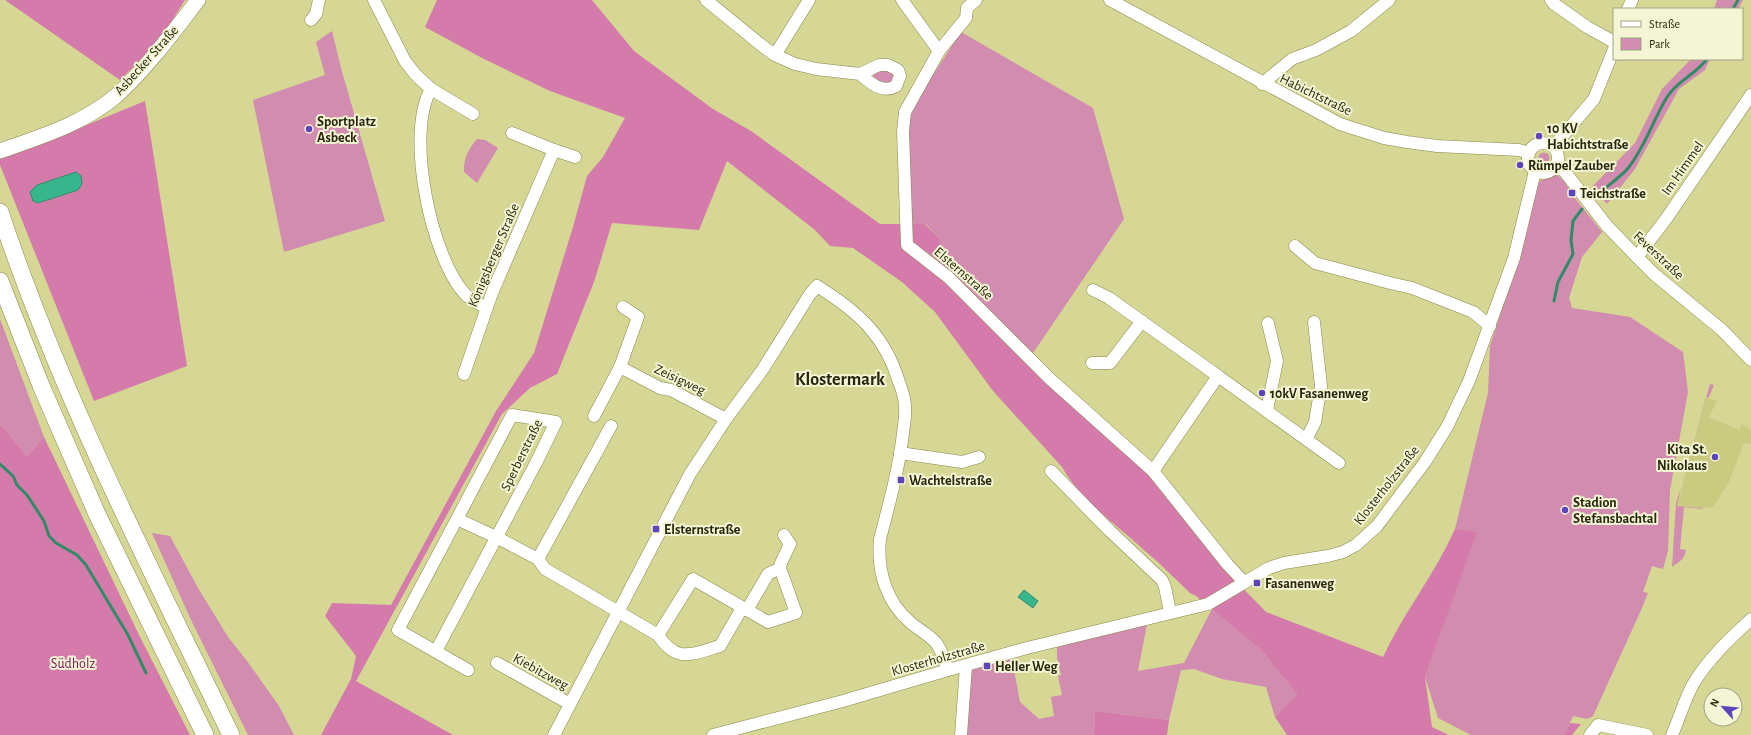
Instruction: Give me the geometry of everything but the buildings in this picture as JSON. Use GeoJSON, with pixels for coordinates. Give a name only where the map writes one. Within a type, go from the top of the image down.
{"type":"FeatureCollection","features":[{"type":"Feature","properties":{"kind":"highway"},"geometry":{"type":"LineString","coordinates":[[0,212],[32,299],[74,403],[119,504],[231,735]]}},
{"type":"Feature","properties":{"kind":"highway"},"geometry":{"type":"LineString","coordinates":[[0,281],[42,388],[97,514],[206,735]]}},
{"type":"Feature","properties":{"kind":"main road","name":"Asbecker Straße"},"geometry":{"type":"LineString","coordinates":[[0,151],[45,136],[87,115],[117,95],[153,56],[198,0]]}},
{"type":"Feature","properties":{"kind":"street"},"geometry":{"type":"LineString","coordinates":[[310,20],[316,14],[319,0]]}},
{"type":"Feature","properties":{"kind":"street"},"geometry":{"type":"LineString","coordinates":[[374,0],[405,61],[415,74],[431,89],[473,114]]}},
{"type":"Feature","properties":{"kind":"street"},"geometry":{"type":"LineString","coordinates":[[706,0],[774,55],[795,64],[816,69],[860,74]]}},
{"type":"Feature","properties":{"kind":"street"},"geometry":{"type":"LineString","coordinates":[[774,55],[809,0]]}},
{"type":"Feature","properties":{"kind":"street"},"geometry":{"type":"LineString","coordinates":[[902,0],[939,51],[966,18],[967,8],[976,0]]}},
{"type":"Feature","properties":{"kind":"street"},"geometry":{"type":"LineString","coordinates":[[1262,84],[1292,59],[1316,50],[1351,31],[1389,0]]}},
{"type":"Feature","properties":{"kind":"street"},"geometry":{"type":"LineString","coordinates":[[1551,0],[1552,3],[1586,27],[1613,41]]}},
{"type":"Feature","properties":{"kind":"street","name":"Habichtstraße"},"geometry":{"type":"LineString","coordinates":[[1118,2],[1262,84],[1340,124],[1384,138],[1437,146],[1519,150],[1529,153]]}},
{"type":"Feature","properties":{"kind":"street","name":"Elsternstraße"},"geometry":{"type":"LineString","coordinates":[[939,51],[905,112],[903,132],[907,245],[948,277],[1049,378],[1150,468]]}},
{"type":"Feature","properties":{"kind":"street"},"geometry":{"type":"LineString","coordinates":[[1554,146],[1594,99],[1613,52]]}},
{"type":"Feature","properties":{"kind":"street"},"geometry":{"type":"LineString","coordinates":[[431,89],[427,95],[422,113],[420,157],[431,221],[439,247],[452,276],[466,296],[486,308]]}},
{"type":"Feature","properties":{"kind":"street","name":"Im Himmel"},"geometry":{"type":"LineString","coordinates":[[1637,257],[1666,219],[1751,95]]}},
{"type":"Feature","properties":{"kind":"street"},"geometry":{"type":"LineString","coordinates":[[512,133],[554,150],[575,156]]}},
{"type":"Feature","properties":{"kind":"street"},"geometry":{"type":"LineString","coordinates":[[1539,143],[1554,146],[1559,157],[1555,168],[1546,173],[1535,170],[1529,162],[1529,153],[1534,146],[1539,143]]}},
{"type":"Feature","properties":{"kind":"street","name":"Königsberger Straße"},"geometry":{"type":"LineString","coordinates":[[464,374],[486,308],[554,150]]}},
{"type":"Feature","properties":{"kind":"street","name":"Feverstraße"},"geometry":{"type":"LineString","coordinates":[[1558,163],[1607,226],[1637,257],[1722,330],[1751,360]]}},
{"type":"Feature","properties":{"kind":"street","name":"Klosterholzstraße"},"geometry":{"type":"LineString","coordinates":[[713,735],[843,701],[948,670],[1170,612],[1208,604],[1240,584],[1278,564],[1328,556],[1343,552],[1356,545],[1367,536],[1395,503],[1425,462],[1447,427],[1469,381],[1514,258],[1535,170]]}},
{"type":"Feature","properties":{"kind":"street"},"geometry":{"type":"LineString","coordinates":[[1295,246],[1315,263],[1412,288],[1473,312],[1490,326]]}},
{"type":"Feature","properties":{"kind":"street"},"geometry":{"type":"LineString","coordinates":[[554,735],[690,474],[726,419],[763,369],[810,294],[817,286],[864,320],[889,354],[896,370],[905,406],[900,453],[878,553],[882,580],[900,612],[937,644],[948,670]]}},
{"type":"Feature","properties":{"kind":"street"},"geometry":{"type":"LineString","coordinates":[[1093,290],[1109,298],[1142,321],[1307,438],[1339,463]]}},
{"type":"Feature","properties":{"kind":"street"},"geometry":{"type":"LineString","coordinates":[[594,416],[620,367],[638,317],[623,307]]}},
{"type":"Feature","properties":{"kind":"street"},"geometry":{"type":"LineString","coordinates":[[1092,363],[1110,363],[1142,321]]}},
{"type":"Feature","properties":{"kind":"street"},"geometry":{"type":"LineString","coordinates":[[1307,438],[1315,422],[1321,386],[1314,322]]}},
{"type":"Feature","properties":{"kind":"street"},"geometry":{"type":"LineString","coordinates":[[1267,410],[1277,361],[1268,324]]}},
{"type":"Feature","properties":{"kind":"street","name":"Zeisigweg"},"geometry":{"type":"LineString","coordinates":[[620,367],[660,388],[671,390],[726,419]]}},
{"type":"Feature","properties":{"kind":"street"},"geometry":{"type":"LineString","coordinates":[[1218,376],[1150,468],[1228,565],[1240,584]]}},
{"type":"Feature","properties":{"kind":"street","name":"Sperberstraße"},"geometry":{"type":"LineString","coordinates":[[436,651],[536,463],[556,422],[512,415],[398,630],[468,670]]}},
{"type":"Feature","properties":{"kind":"street"},"geometry":{"type":"LineString","coordinates":[[538,559],[611,426]]}},
{"type":"Feature","properties":{"kind":"street"},"geometry":{"type":"LineString","coordinates":[[900,453],[962,462],[979,457]]}},
{"type":"Feature","properties":{"kind":"street"},"geometry":{"type":"LineString","coordinates":[[1051,471],[1110,532],[1162,580],[1166,587],[1170,612]]}},
{"type":"Feature","properties":{"kind":"street"},"geometry":{"type":"LineString","coordinates":[[457,519],[538,559],[545,569],[658,635],[665,646],[680,655],[689,655],[720,646],[768,574],[780,568]]}},
{"type":"Feature","properties":{"kind":"street"},"geometry":{"type":"LineString","coordinates":[[658,635],[693,579],[768,622],[796,613],[780,568],[780,563],[790,544],[784,535]]}},
{"type":"Feature","properties":{"kind":"street"},"geometry":{"type":"LineString","coordinates":[[1672,735],[1692,687],[1704,667],[1751,619]]}},
{"type":"Feature","properties":{"kind":"street","name":"Kiebitzweg"},"geometry":{"type":"LineString","coordinates":[[497,663],[570,704]]}},
{"type":"Feature","properties":{"kind":"street"},"geometry":{"type":"LineString","coordinates":[[960,735],[966,666]]}},
{"type":"Feature","properties":{"kind":"street"},"geometry":{"type":"LineString","coordinates":[[1590,735],[1598,724],[1647,735]]}},
{"type":"Feature","properties":{"kind":"shaded area"},"geometry":{"type":"Polygon","coordinates":[[[76,172],[81,176],[82,184],[78,190],[38,203],[33,201],[30,192],[37,185],[76,172]]]}},
{"type":"Feature","properties":{"kind":"shaded area","name":"Kita St. Nikolaus"},"geometry":{"type":"Polygon","coordinates":[[[1706,397],[1717,401],[1709,417],[1739,430],[1742,424],[1744,425],[1751,430],[1751,443],[1744,443],[1728,484],[1713,507],[1702,508],[1677,506],[1706,397]]]}},
{"type":"Feature","properties":{"kind":"shaded area"},"geometry":{"type":"Polygon","coordinates":[[[1024,590],[1038,601],[1033,608],[1018,597],[1024,590]]]}},
{"type":"Feature","properties":{"kind":"green space"},"geometry":{"type":"Polygon","coordinates":[[[5,0],[185,0],[160,40],[120,80],[5,0]]]}},
{"type":"Feature","properties":{"kind":"green space"},"geometry":{"type":"Polygon","coordinates":[[[437,0],[592,0],[634,51],[713,109],[751,131],[880,224],[925,224],[939,238],[939,262],[1033,353],[1156,483],[1224,569],[1266,612],[1383,657],[1400,624],[1447,546],[1455,529],[1477,532],[1425,677],[1432,727],[1449,735],[1287,735],[1275,717],[1297,694],[1261,650],[1196,596],[1190,593],[1157,561],[1089,502],[1062,467],[993,391],[935,312],[902,282],[853,248],[830,246],[815,230],[727,161],[699,230],[612,223],[594,282],[557,374],[530,388],[502,414],[356,681],[453,735],[321,735],[351,679],[356,656],[325,616],[332,603],[391,605],[496,411],[534,353],[573,227],[587,176],[603,157],[625,118],[550,91],[484,59],[425,27],[437,0]]]}},
{"type":"Feature","properties":{"kind":"green space"},"geometry":{"type":"Polygon","coordinates":[[[1717,0],[1743,0],[1739,8],[1714,8],[1717,0]]]}},
{"type":"Feature","properties":{"kind":"green space","name":"Sportplatz Asbeck"},"geometry":{"type":"Polygon","coordinates":[[[332,31],[341,68],[385,221],[284,252],[253,100],[325,75],[316,42],[332,31]]]}},
{"type":"Feature","properties":{"kind":"green space"},"geometry":{"type":"Polygon","coordinates":[[[961,32],[1093,108],[1124,219],[1033,353],[939,262],[939,238],[926,224],[911,224],[907,130],[914,104],[961,32]]]}},
{"type":"Feature","properties":{"kind":"green space"},"geometry":{"type":"Polygon","coordinates":[[[1690,60],[1710,60],[1705,70],[1679,89],[1635,169],[1607,204],[1592,187],[1635,143],[1662,89],[1690,60]]]}},
{"type":"Feature","properties":{"kind":"green space"},"geometry":{"type":"Polygon","coordinates":[[[886,70],[893,74],[891,82],[884,84],[874,78],[873,75],[876,72],[886,70]]]}},
{"type":"Feature","properties":{"kind":"green space"},"geometry":{"type":"Polygon","coordinates":[[[145,101],[187,366],[94,401],[0,165],[0,158],[145,101]]]}},
{"type":"Feature","properties":{"kind":"green space"},"geometry":{"type":"Polygon","coordinates":[[[477,139],[485,140],[498,148],[477,183],[464,172],[464,163],[471,146],[477,139]]]}},
{"type":"Feature","properties":{"kind":"green space"},"geometry":{"type":"Polygon","coordinates":[[[1544,152],[1548,154],[1550,158],[1548,162],[1544,164],[1540,162],[1538,158],[1540,154],[1544,152]]]}},
{"type":"Feature","properties":{"kind":"green space","name":"Stadion Stefansbachtal"},"geometry":{"type":"Polygon","coordinates":[[[1556,174],[1564,181],[1574,197],[1602,232],[1582,257],[1569,298],[1572,308],[1630,317],[1683,352],[1688,392],[1670,490],[1668,551],[1663,569],[1652,566],[1643,592],[1648,593],[1593,716],[1587,719],[1573,716],[1564,735],[1471,735],[1438,718],[1425,677],[1476,533],[1455,529],[1488,393],[1490,346],[1525,239],[1536,183],[1556,174]]]}},
{"type":"Feature","properties":{"kind":"green space"},"geometry":{"type":"Polygon","coordinates":[[[0,319],[44,437],[27,456],[0,424],[0,319]]]}},
{"type":"Feature","properties":{"kind":"green space"},"geometry":{"type":"Polygon","coordinates":[[[1710,384],[1714,385],[1709,397],[1706,398],[1710,384]]]}},
{"type":"Feature","properties":{"kind":"green space","name":"Südholz"},"geometry":{"type":"Polygon","coordinates":[[[0,424],[27,456],[44,437],[140,637],[190,735],[0,735],[0,424]]]}},
{"type":"Feature","properties":{"kind":"green space"},"geometry":{"type":"Polygon","coordinates":[[[1681,488],[1677,506],[1703,509],[1684,507],[1680,549],[1686,550],[1681,560],[1672,567],[1676,503],[1681,488]]]}},
{"type":"Feature","properties":{"kind":"green space"},"geometry":{"type":"Polygon","coordinates":[[[152,533],[170,536],[198,588],[228,637],[279,706],[294,735],[248,735],[191,620],[152,533]]]}},
{"type":"Feature","properties":{"kind":"green space"},"geometry":{"type":"Polygon","coordinates":[[[1212,609],[1261,650],[1297,694],[1275,717],[1266,687],[1222,679],[1194,669],[1181,670],[1169,720],[1095,711],[1094,735],[964,735],[971,670],[1012,659],[1020,702],[1039,719],[1054,716],[1051,697],[1062,695],[1058,676],[1061,675],[1057,658],[1057,646],[1147,624],[1138,671],[1184,663],[1212,609]]]}},
{"type":"Feature","properties":{"kind":"green space"},"geometry":{"type":"Polygon","coordinates":[[[1095,711],[1169,720],[1167,735],[1094,735],[1095,711]]]}},
{"type":"Feature","properties":{"kind":"green space"},"geometry":{"type":"Polygon","coordinates":[[[1570,723],[1581,724],[1572,735],[1564,735],[1570,723]]]}},
{"type":"Feature","properties":{"kind":"waterway"},"geometry":{"type":"LineString","coordinates":[[1734,8],[1738,0]]}},
{"type":"Feature","properties":{"kind":"waterway"},"geometry":{"type":"LineString","coordinates":[[1597,195],[1626,171],[1635,159],[1671,91],[1697,70],[1706,60]]}},
{"type":"Feature","properties":{"kind":"waterway"},"geometry":{"type":"LineString","coordinates":[[1554,301],[1558,282],[1573,254],[1571,240],[1573,221],[1582,209]]}},
{"type":"Feature","properties":{"kind":"waterway"},"geometry":{"type":"LineString","coordinates":[[0,464],[13,476],[17,485],[27,495],[44,521],[49,536],[56,543],[77,555],[86,565],[128,635],[146,673]]}},
{"type":"Feature","properties":{"kind":"place","name":"Sportplatz Asbeck"},"geometry":{"type":"Point","coordinates":[309,129]}},
{"type":"Feature","properties":{"kind":"place","name":"10 KV Habichtstraße"},"geometry":{"type":"Point","coordinates":[1539,136]}},
{"type":"Feature","properties":{"kind":"place","name":"Rümpel Zauber"},"geometry":{"type":"Point","coordinates":[1520,165]}},
{"type":"Feature","properties":{"kind":"place","name":"Teichstraße"},"geometry":{"type":"Point","coordinates":[1572,193]}},
{"type":"Feature","properties":{"kind":"place","name":"10kV Fasanenweg"},"geometry":{"type":"Point","coordinates":[1262,393]}},
{"type":"Feature","properties":{"kind":"place","name":"Kita St. Nikolaus"},"geometry":{"type":"Point","coordinates":[1715,457]}},
{"type":"Feature","properties":{"kind":"place","name":"Wachtelstraße"},"geometry":{"type":"Point","coordinates":[901,480]}},
{"type":"Feature","properties":{"kind":"place","name":"Stadion Stefansbachtal"},"geometry":{"type":"Point","coordinates":[1565,510]}},
{"type":"Feature","properties":{"kind":"place","name":"Elsternstraße"},"geometry":{"type":"Point","coordinates":[656,529]}},
{"type":"Feature","properties":{"kind":"place","name":"Fasanenweg"},"geometry":{"type":"Point","coordinates":[1257,583]}},
{"type":"Feature","properties":{"kind":"place","name":"Heller Weg"},"geometry":{"type":"Point","coordinates":[987,666]}},
{"type":"Feature","properties":{"kind":"district","name":"Klostermark"},"geometry":{"type":"Point","coordinates":[840,379]}}]}
